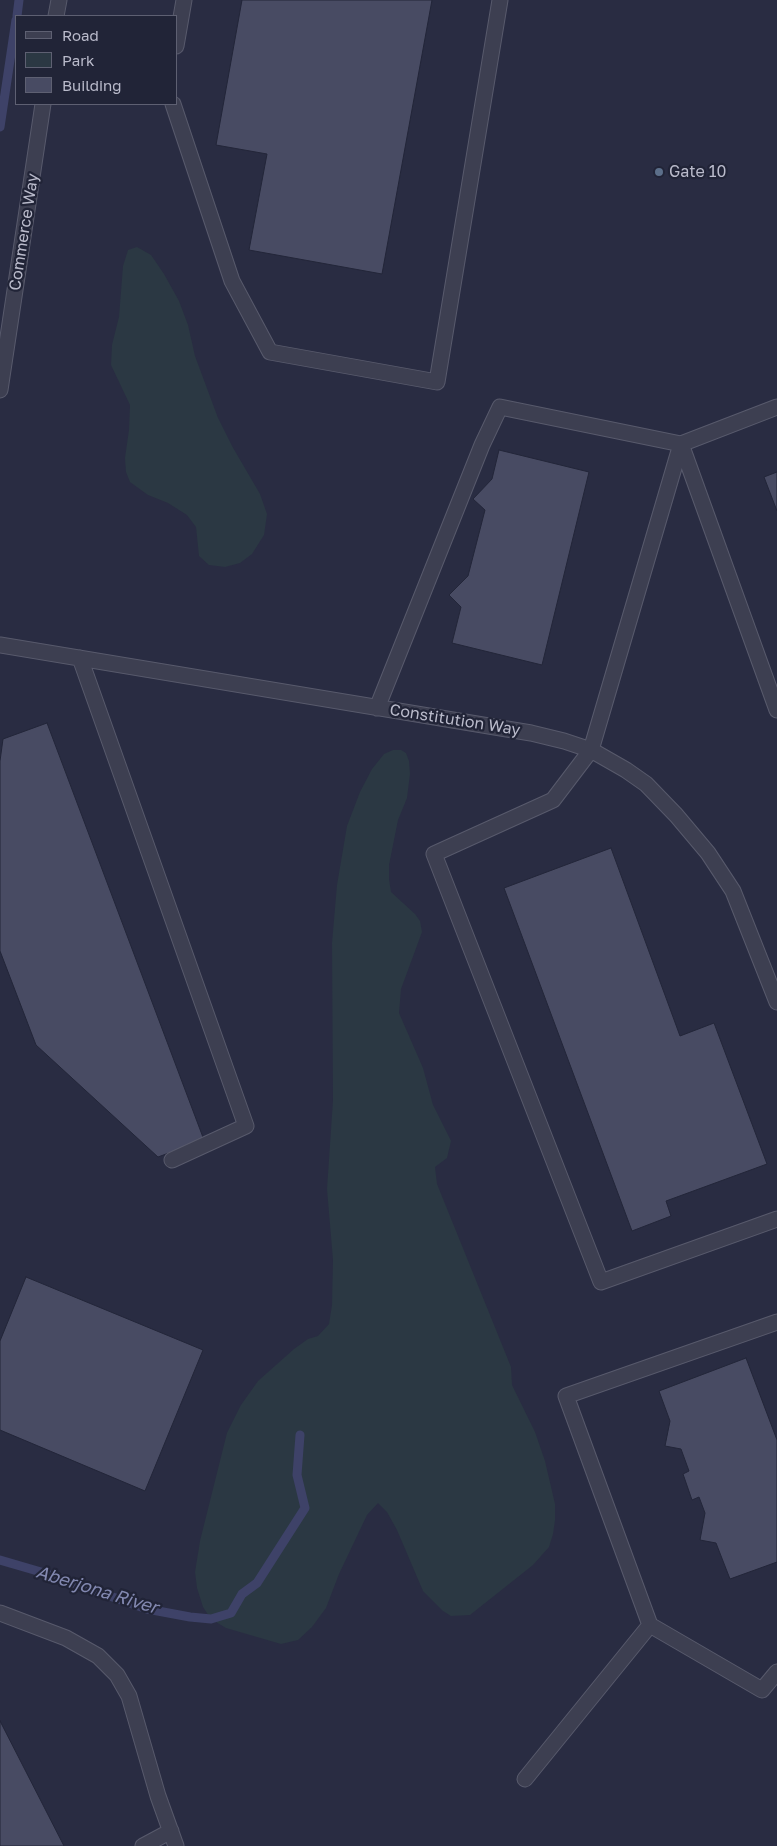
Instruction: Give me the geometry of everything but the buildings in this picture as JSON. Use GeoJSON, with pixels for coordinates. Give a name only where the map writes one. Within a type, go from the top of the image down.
{"type":"FeatureCollection","features":[{"type":"Feature","properties":{"kind":"street"},"geometry":{"type":"LineString","coordinates":[[56,15],[59,0]]}},
{"type":"Feature","properties":{"kind":"street"},"geometry":{"type":"LineString","coordinates":[[178,34],[184,0]]}},
{"type":"Feature","properties":{"kind":"street"},"geometry":{"type":"LineString","coordinates":[[173,105],[232,281],[270,352],[437,382],[500,0]]}},
{"type":"Feature","properties":{"kind":"street","name":"Commerce Way"},"geometry":{"type":"LineString","coordinates":[[0,390],[43,105]]}},
{"type":"Feature","properties":{"kind":"street"},"geometry":{"type":"LineString","coordinates":[[377,708],[482,445],[500,407],[681,444],[777,407]]}},
{"type":"Feature","properties":{"kind":"street"},"geometry":{"type":"LineString","coordinates":[[681,444],[777,710]]}},
{"type":"Feature","properties":{"kind":"street"},"geometry":{"type":"LineString","coordinates":[[681,444],[590,750],[553,800],[434,854],[601,1282],[777,1219]]}},
{"type":"Feature","properties":{"kind":"street","name":"Constitution Way"},"geometry":{"type":"LineString","coordinates":[[0,645],[531,733],[590,750],[626,770],[646,784],[676,814],[708,853],[732,891],[777,1002]]}},
{"type":"Feature","properties":{"kind":"street"},"geometry":{"type":"LineString","coordinates":[[80,658],[246,1126],[172,1160]]}},
{"type":"Feature","properties":{"kind":"street"},"geometry":{"type":"LineString","coordinates":[[777,1322],[566,1396],[650,1625],[762,1690],[777,1672]]}},
{"type":"Feature","properties":{"kind":"street"},"geometry":{"type":"LineString","coordinates":[[0,1613],[66,1638],[98,1656],[116,1675],[129,1696],[158,1796],[176,1846]]}},
{"type":"Feature","properties":{"kind":"street"},"geometry":{"type":"LineString","coordinates":[[525,1779],[650,1625]]}},
{"type":"Feature","properties":{"kind":"street"},"geometry":{"type":"LineString","coordinates":[[143,1846],[171,1831]]}},
{"type":"Feature","properties":{"kind":"green space"},"geometry":{"type":"Polygon","coordinates":[[[137,247],[151,255],[179,301],[188,325],[195,356],[218,418],[260,494],[267,514],[264,535],[252,554],[240,563],[225,567],[209,565],[199,556],[196,527],[187,515],[168,503],[148,495],[130,482],[126,472],[125,458],[130,405],[111,365],[112,345],[119,317],[123,266],[128,250],[137,247]]]}},
{"type":"Feature","properties":{"kind":"green space"},"geometry":{"type":"Polygon","coordinates":[[[393,750],[401,750],[406,753],[410,774],[407,798],[398,820],[389,865],[391,892],[415,914],[420,921],[422,932],[401,989],[399,1013],[423,1068],[433,1105],[451,1141],[447,1158],[435,1167],[437,1184],[511,1367],[512,1385],[535,1432],[545,1461],[555,1504],[555,1520],[549,1547],[533,1565],[470,1615],[451,1616],[443,1611],[423,1591],[397,1530],[387,1512],[378,1503],[367,1515],[339,1574],[326,1608],[312,1627],[298,1640],[281,1644],[226,1628],[211,1619],[203,1607],[197,1588],[195,1572],[200,1541],[227,1433],[241,1405],[258,1381],[294,1349],[308,1339],[318,1336],[329,1324],[332,1305],[333,1260],[327,1189],[333,1100],[332,943],[337,885],[347,826],[360,792],[372,769],[384,754],[393,750]]]}},
{"type":"Feature","properties":{"kind":"waterway","name":"Aberjona River"},"geometry":{"type":"LineString","coordinates":[[17,15],[19,0]]}},
{"type":"Feature","properties":{"kind":"waterway","name":"Aberjona River"},"geometry":{"type":"LineString","coordinates":[[0,127],[15,27]]}},
{"type":"Feature","properties":{"kind":"waterway","name":"Aberjona River"},"geometry":{"type":"LineString","coordinates":[[0,1560],[41,1572],[147,1609],[211,1619],[231,1613],[242,1594],[257,1583],[305,1508],[297,1475],[300,1435]]}},
{"type":"Feature","properties":{"kind":"place","name":"Gate 10"},"geometry":{"type":"Point","coordinates":[659,172]}}]}
